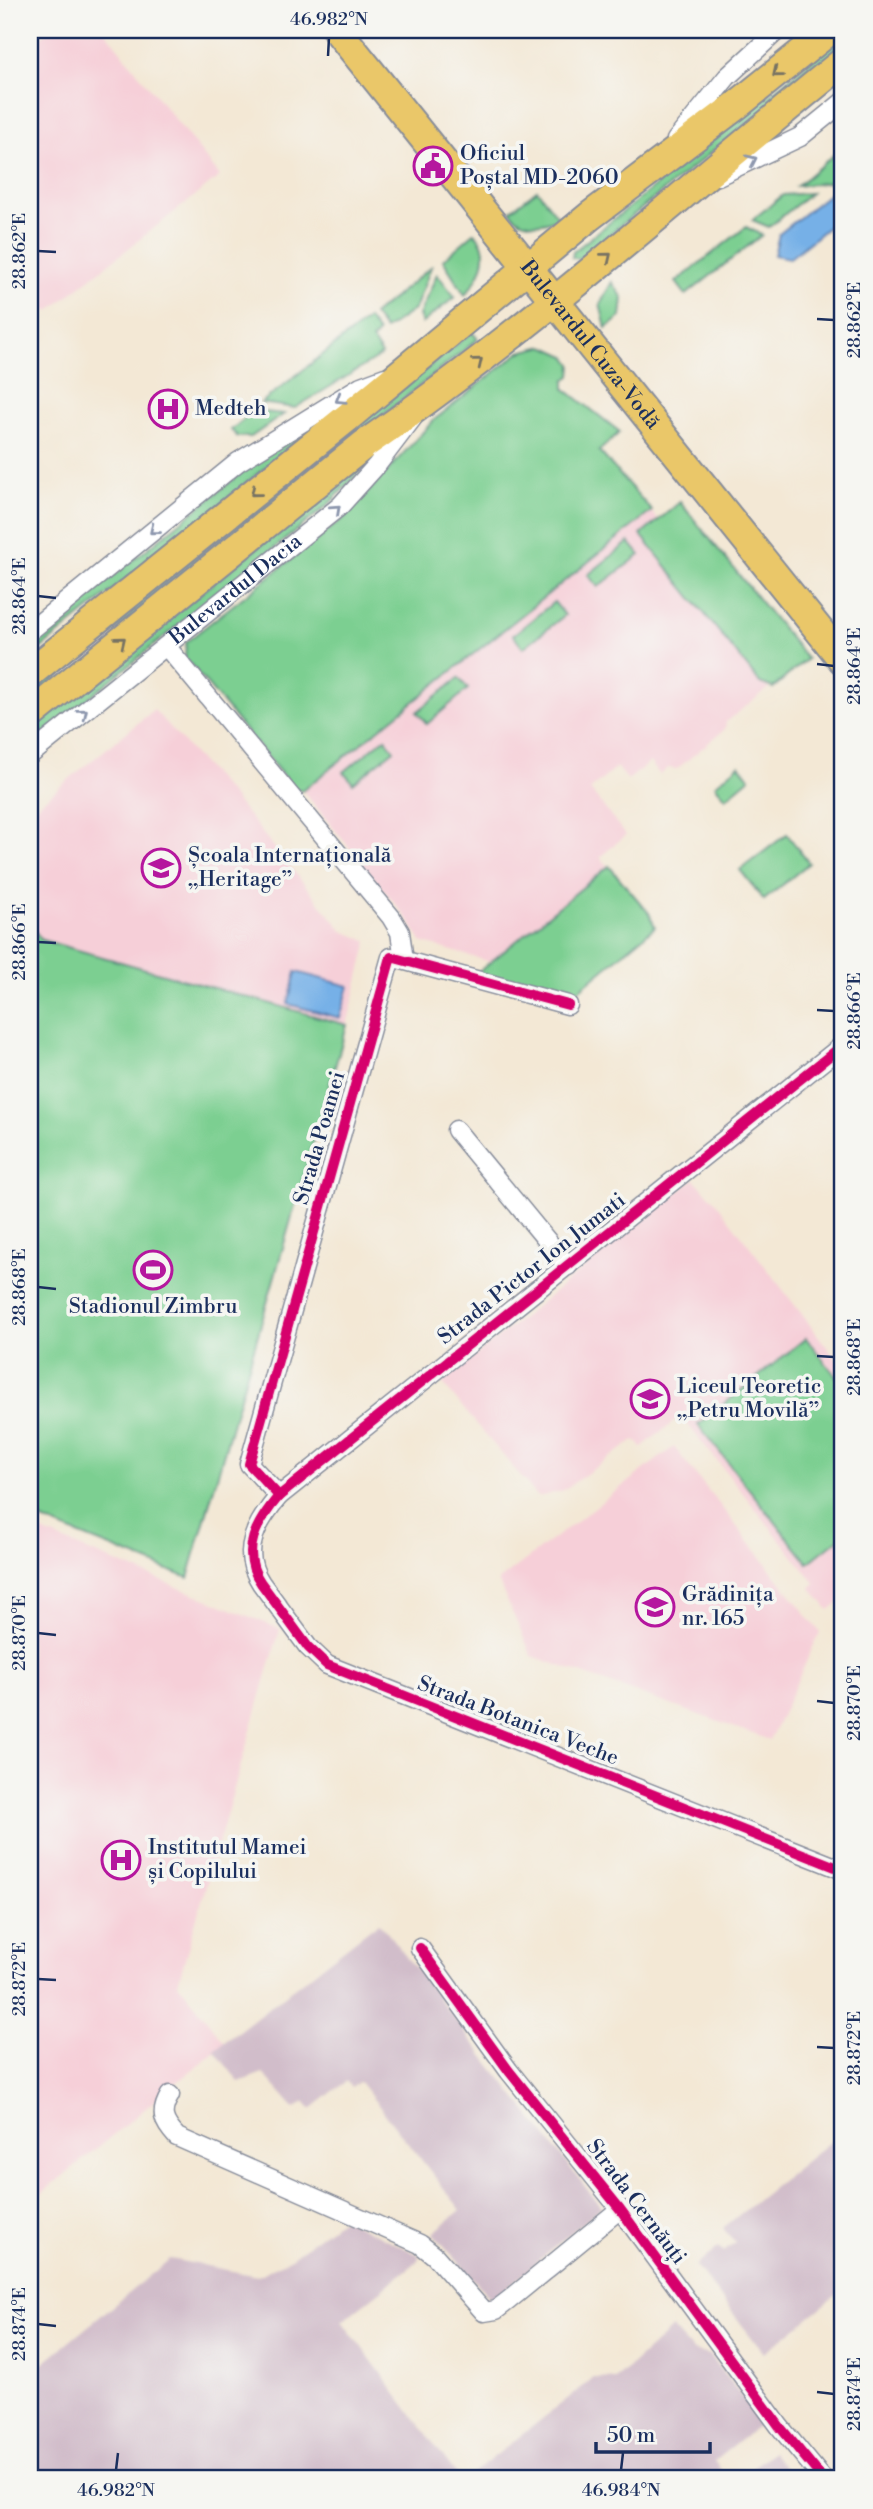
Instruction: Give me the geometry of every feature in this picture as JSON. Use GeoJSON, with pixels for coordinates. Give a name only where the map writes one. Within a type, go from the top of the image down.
{"type":"FeatureCollection","features":[{"type":"Feature","properties":{"kind":"main road","name":"Bulevardul Cuza-Vodă"},"geometry":{"type":"LineString","coordinates":[[337,30],[843,660]]}},
{"type":"Feature","properties":{"kind":"main road"},"geometry":{"type":"LineString","coordinates":[[30,673],[348,417],[527,266],[830,30]]}},
{"type":"Feature","properties":{"kind":"main road","name":"Bulevardul Dacia"},"geometry":{"type":"LineString","coordinates":[[30,715],[365,444],[424,404],[843,62]]}},
{"type":"Feature","properties":{"kind":"street"},"geometry":{"type":"LineString","coordinates":[[658,162],[727,77],[778,30]]}},
{"type":"Feature","properties":{"kind":"street","name":"Bulevardul Dacia"},"geometry":{"type":"LineString","coordinates":[[690,189],[800,137],[843,102]]}},
{"type":"Feature","properties":{"kind":"street"},"geometry":{"type":"LineString","coordinates":[[30,631],[238,462],[361,386],[401,370]]}},
{"type":"Feature","properties":{"kind":"street","name":"Bulevardul Dacia"},"geometry":{"type":"LineString","coordinates":[[30,755],[340,506],[377,466],[424,404]]}},
{"type":"Feature","properties":{"kind":"street"},"geometry":{"type":"LineString","coordinates":[[166,646],[391,917],[400,932],[404,960],[568,1005]]}},
{"type":"Feature","properties":{"kind":"street","name":"Strada Poamei"},"geometry":{"type":"LineString","coordinates":[[279,1496],[249,1464],[391,957],[404,960]]}},
{"type":"Feature","properties":{"kind":"street","name":"Strada Pictor Ion Jumati"},"geometry":{"type":"LineString","coordinates":[[253,1532],[279,1496],[843,1045]]}},
{"type":"Feature","properties":{"kind":"street"},"geometry":{"type":"LineString","coordinates":[[456,1130],[568,1266]]}},
{"type":"Feature","properties":{"kind":"street","name":"Strada Botanica Veche"},"geometry":{"type":"LineString","coordinates":[[253,1532],[250,1554],[255,1574],[308,1647],[327,1665],[843,1870]]}},
{"type":"Feature","properties":{"kind":"street","name":"Strada Cernăuți"},"geometry":{"type":"LineString","coordinates":[[420,1948],[509,2071],[620,2209],[780,2427],[822,2479]]}},
{"type":"Feature","properties":{"kind":"street","name":"Strada Cernăuți"},"geometry":{"type":"LineString","coordinates":[[170,2095],[163,2107],[163,2116],[177,2137],[420,2244],[435,2256],[485,2312],[496,2310],[620,2209]]}},
{"type":"Feature","properties":{"kind":"shaded area"},"geometry":{"type":"Polygon","coordinates":[[[50,30],[104,30],[220,176],[49,311],[30,304],[30,46],[50,30]]]}},
{"type":"Feature","properties":{"kind":"shaded area"},"geometry":{"type":"Polygon","coordinates":[[[546,394],[655,516],[783,677],[726,722],[725,729],[677,769],[668,768],[660,775],[650,762],[628,780],[617,767],[590,790],[626,835],[600,857],[649,913],[655,927],[569,998],[491,962],[421,942],[410,922],[232,704],[546,394]]]}},
{"type":"Feature","properties":{"kind":"shaded area","name":"Școala Internațională „Heritage”"},"geometry":{"type":"Polygon","coordinates":[[[154,710],[232,796],[343,931],[368,941],[347,1025],[41,940],[30,925],[30,811],[154,710]]]}},
{"type":"Feature","properties":{"kind":"shaded area","name":"Liceul Teoretic „Petru Movilă”"},"geometry":{"type":"Polygon","coordinates":[[[694,1179],[715,1201],[843,1368],[843,1599],[829,1610],[811,1588],[815,1583],[681,1416],[642,1447],[635,1440],[562,1491],[538,1497],[442,1383],[694,1179]]]}},
{"type":"Feature","properties":{"kind":"shaded area","name":"Grădinița nr. 165"},"geometry":{"type":"Polygon","coordinates":[[[674,1447],[820,1632],[770,1740],[532,1656],[498,1581],[674,1447]]]}},
{"type":"Feature","properties":{"kind":"shaded area","name":"Institutul Mamei și Copilului"},"geometry":{"type":"Polygon","coordinates":[[[30,1527],[280,1629],[178,1983],[225,2043],[30,2203],[30,1527]]]}},
{"type":"Feature","properties":{"kind":"shaded area"},"geometry":{"type":"Polygon","coordinates":[[[379,1922],[601,2207],[492,2300],[433,2233],[461,2210],[360,2082],[351,2087],[346,2081],[311,2109],[304,2102],[295,2109],[263,2073],[239,2082],[214,2050],[379,1922]]]}},
{"type":"Feature","properties":{"kind":"shaded area"},"geometry":{"type":"Polygon","coordinates":[[[843,2131],[843,2290],[764,2353],[696,2266],[719,2247],[724,2252],[735,2243],[723,2228],[843,2131]]]}},
{"type":"Feature","properties":{"kind":"shaded area"},"geometry":{"type":"Polygon","coordinates":[[[343,2218],[419,2255],[418,2261],[342,2321],[460,2479],[30,2479],[30,2374],[170,2259],[258,2276],[291,2258],[343,2218]]]}},
{"type":"Feature","properties":{"kind":"shaded area"},"geometry":{"type":"Polygon","coordinates":[[[672,2328],[693,2351],[709,2355],[762,2423],[714,2461],[728,2479],[466,2479],[594,2378],[616,2379],[672,2328]]]}},
{"type":"Feature","properties":{"kind":"shaded area"},"geometry":{"type":"Polygon","coordinates":[[[772,2452],[793,2479],[739,2479],[772,2452]]]}},
{"type":"Feature","properties":{"kind":"green space"},"geometry":{"type":"Polygon","coordinates":[[[843,35],[843,46],[579,259],[572,258],[573,252],[843,35]]]}},
{"type":"Feature","properties":{"kind":"green space"},"geometry":{"type":"Polygon","coordinates":[[[843,147],[843,173],[832,182],[797,186],[843,147]]]}},
{"type":"Feature","properties":{"kind":"green space"},"geometry":{"type":"Polygon","coordinates":[[[537,190],[559,218],[526,223],[510,211],[537,190]]]}},
{"type":"Feature","properties":{"kind":"green space"},"geometry":{"type":"Polygon","coordinates":[[[811,193],[769,227],[752,220],[783,195],[811,193]]]}},
{"type":"Feature","properties":{"kind":"green space"},"geometry":{"type":"Polygon","coordinates":[[[746,227],[762,235],[686,295],[676,282],[746,227]]]}},
{"type":"Feature","properties":{"kind":"green space"},"geometry":{"type":"Polygon","coordinates":[[[474,233],[483,248],[483,265],[465,295],[443,260],[474,233]]]}},
{"type":"Feature","properties":{"kind":"green space"},"geometry":{"type":"Polygon","coordinates":[[[431,267],[415,309],[385,330],[373,315],[431,267]]]}},
{"type":"Feature","properties":{"kind":"green space"},"geometry":{"type":"Polygon","coordinates":[[[437,274],[455,297],[422,323],[419,315],[437,274]]]}},
{"type":"Feature","properties":{"kind":"green space"},"geometry":{"type":"Polygon","coordinates":[[[612,282],[623,298],[621,317],[606,328],[600,304],[612,282]]]}},
{"type":"Feature","properties":{"kind":"green space"},"geometry":{"type":"Polygon","coordinates":[[[368,319],[378,333],[372,340],[382,355],[295,408],[261,403],[368,319]]]}},
{"type":"Feature","properties":{"kind":"green space"},"geometry":{"type":"Polygon","coordinates":[[[472,332],[478,339],[30,699],[30,688],[472,332]]]}},
{"type":"Feature","properties":{"kind":"green space"},"geometry":{"type":"Polygon","coordinates":[[[544,346],[566,356],[572,364],[571,376],[565,380],[565,389],[620,432],[599,451],[652,511],[302,791],[294,789],[185,658],[186,642],[345,517],[434,420],[520,352],[544,346]]]}},
{"type":"Feature","properties":{"kind":"green space"},"geometry":{"type":"Polygon","coordinates":[[[254,411],[284,414],[251,437],[238,437],[231,430],[254,411]]]}},
{"type":"Feature","properties":{"kind":"green space"},"geometry":{"type":"Polygon","coordinates":[[[311,428],[311,431],[30,657],[30,643],[265,454],[311,428]]]}},
{"type":"Feature","properties":{"kind":"green space"},"geometry":{"type":"Polygon","coordinates":[[[359,466],[361,470],[328,505],[30,745],[30,730],[359,466]]]}},
{"type":"Feature","properties":{"kind":"green space"},"geometry":{"type":"Polygon","coordinates":[[[680,502],[807,659],[773,688],[760,683],[641,535],[680,502]]]}},
{"type":"Feature","properties":{"kind":"green space"},"geometry":{"type":"Polygon","coordinates":[[[629,542],[640,555],[598,587],[588,575],[629,542]]]}},
{"type":"Feature","properties":{"kind":"green space"},"geometry":{"type":"Polygon","coordinates":[[[554,602],[565,615],[523,648],[513,635],[554,602]]]}},
{"type":"Feature","properties":{"kind":"green space"},"geometry":{"type":"Polygon","coordinates":[[[459,678],[468,689],[427,724],[417,712],[459,678]]]}},
{"type":"Feature","properties":{"kind":"green space"},"geometry":{"type":"Polygon","coordinates":[[[385,738],[394,750],[353,783],[344,772],[385,738]]]}},
{"type":"Feature","properties":{"kind":"green space"},"geometry":{"type":"Polygon","coordinates":[[[739,765],[750,778],[726,798],[715,785],[739,765]]]}},
{"type":"Feature","properties":{"kind":"green space"},"geometry":{"type":"Polygon","coordinates":[[[787,834],[809,863],[764,900],[740,870],[787,834]]]}},
{"type":"Feature","properties":{"kind":"green space"},"geometry":{"type":"Polygon","coordinates":[[[609,866],[649,913],[655,927],[569,998],[477,973],[609,866]]]}},
{"type":"Feature","properties":{"kind":"green space","name":"Stadionul Zimbru"},"geometry":{"type":"Polygon","coordinates":[[[30,925],[42,940],[347,1025],[188,1578],[30,1515],[30,925]]]}},
{"type":"Feature","properties":{"kind":"green space"},"geometry":{"type":"Polygon","coordinates":[[[806,1338],[843,1385],[843,1535],[808,1563],[698,1425],[806,1338]]]}},
{"type":"Feature","properties":{"kind":"water"},"geometry":{"type":"Polygon","coordinates":[[[834,190],[843,190],[843,215],[790,258],[774,255],[779,234],[834,190]]]}},
{"type":"Feature","properties":{"kind":"water"},"geometry":{"type":"Polygon","coordinates":[[[296,972],[349,986],[340,1018],[288,1004],[296,972]]]}},
{"type":"Feature","properties":{"kind":"cycle path"},"geometry":{"type":"LineString","coordinates":[[279,1496],[249,1464],[391,957],[568,1005]]}},
{"type":"Feature","properties":{"kind":"cycle path"},"geometry":{"type":"LineString","coordinates":[[843,1045],[279,1496],[258,1527],[251,1548],[251,1560],[261,1583],[308,1647],[327,1665],[843,1870]]}},
{"type":"Feature","properties":{"kind":"cycle path"},"geometry":{"type":"LineString","coordinates":[[420,1948],[509,2071],[620,2209],[780,2427],[823,2479]]}},
{"type":"Feature","properties":{"kind":"place","name":"Oficiul Poștal MD-2060"},"geometry":{"type":"Point","coordinates":[433,166]}},
{"type":"Feature","properties":{"kind":"place","name":"Medteh"},"geometry":{"type":"Point","coordinates":[168,409]}},
{"type":"Feature","properties":{"kind":"place","name":"Școala Internațională „Heritage”"},"geometry":{"type":"Point","coordinates":[161,868]}},
{"type":"Feature","properties":{"kind":"place","name":"Stadionul Zimbru"},"geometry":{"type":"Point","coordinates":[153,1270]}},
{"type":"Feature","properties":{"kind":"place","name":"Liceul Teoretic „Petru Movilă”"},"geometry":{"type":"Point","coordinates":[650,1399]}},
{"type":"Feature","properties":{"kind":"place","name":"Grădinița nr. 165"},"geometry":{"type":"Point","coordinates":[655,1607]}},
{"type":"Feature","properties":{"kind":"place","name":"Institutul Mamei și Copilului"},"geometry":{"type":"Point","coordinates":[121,1860]}}]}
